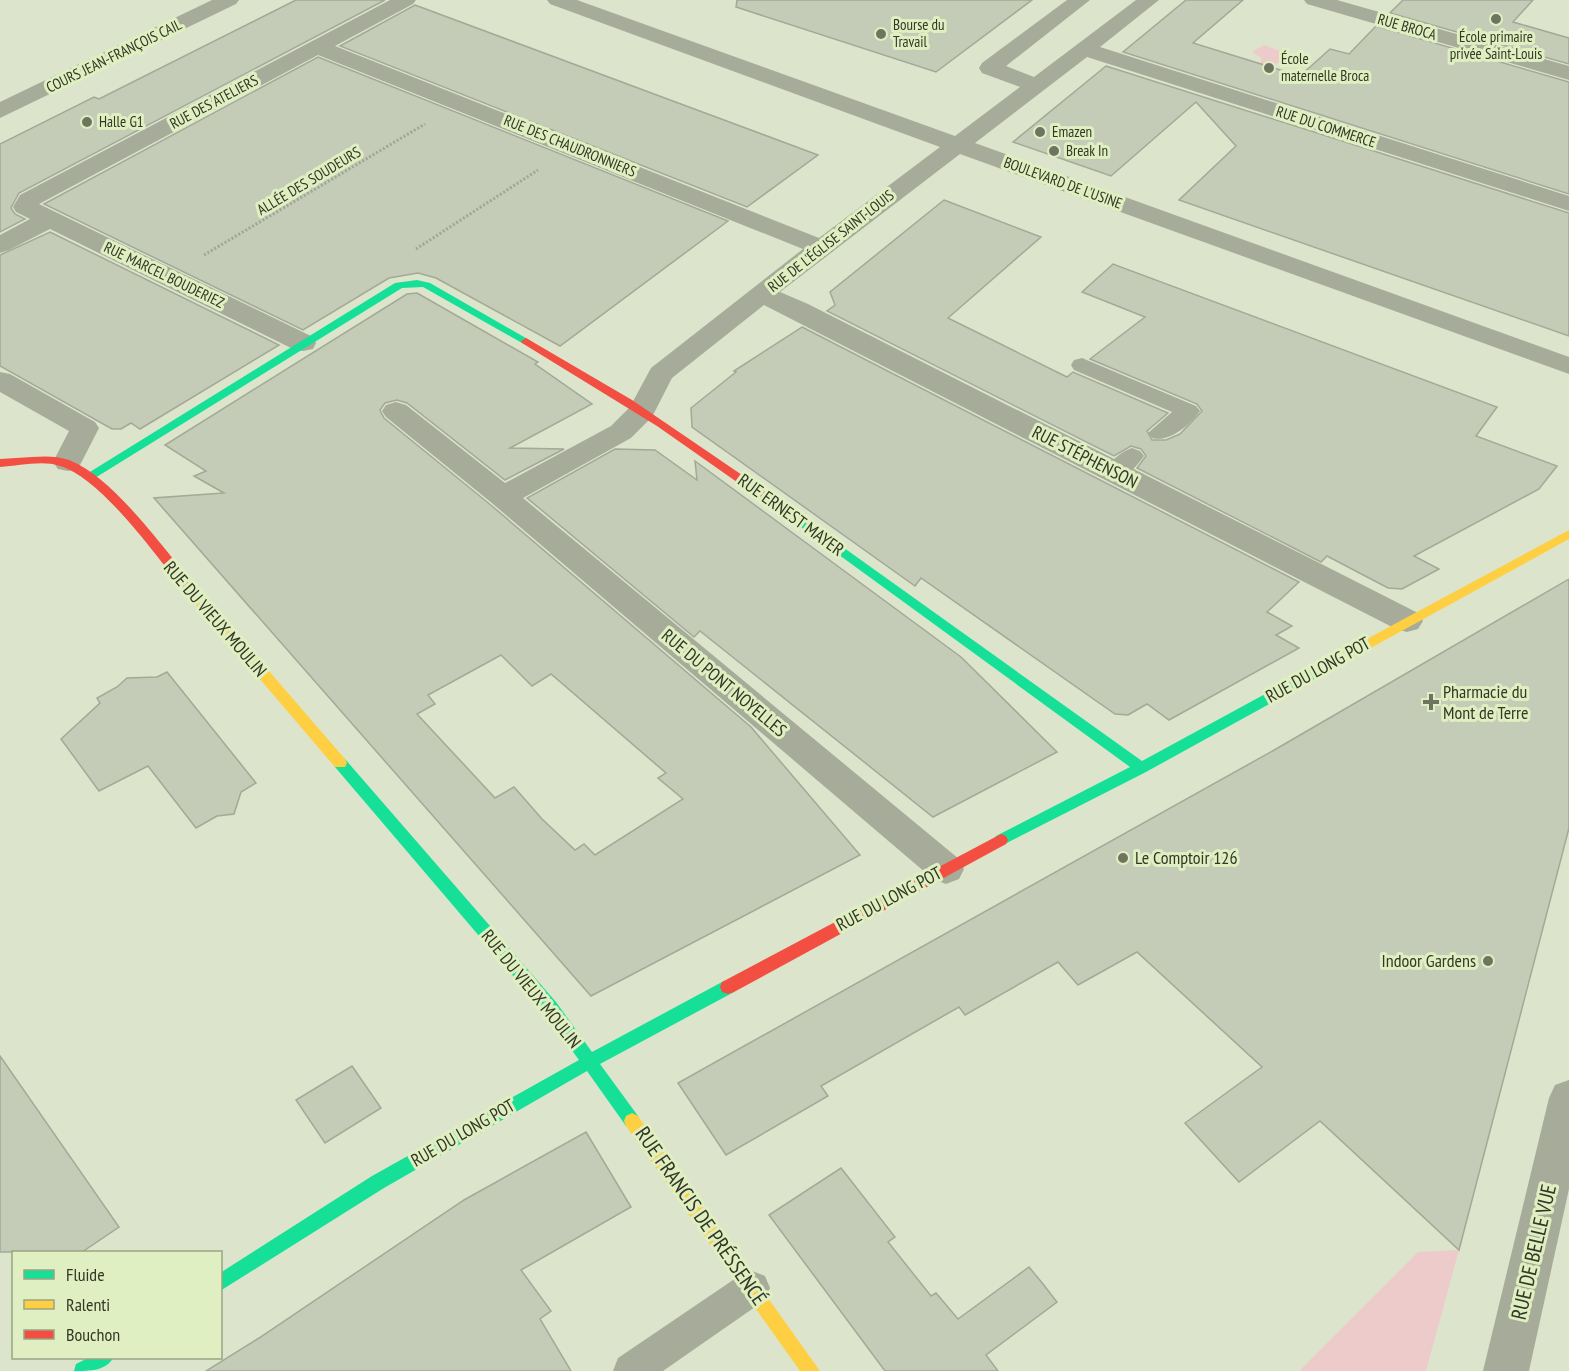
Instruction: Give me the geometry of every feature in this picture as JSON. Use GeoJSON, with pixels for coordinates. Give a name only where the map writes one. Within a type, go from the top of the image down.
{"type":"FeatureCollection","features":[{"type":"Feature","properties":{"kind":"street","name":"COURS JEAN-FRANÇOIS CAIL"},"geometry":{"type":"LineString","coordinates":[[0,111],[229,0]]}},
{"type":"Feature","properties":{"kind":"street","name":"RUE DES ATELIERS"},"geometry":{"type":"LineString","coordinates":[[24,207],[29,200],[50,188],[406,0]]}},
{"type":"Feature","properties":{"kind":"street","name":"BOULEVARD DE L'USINE"},"geometry":{"type":"LineString","coordinates":[[557,0],[1569,366]]}},
{"type":"Feature","properties":{"kind":"street"},"geometry":{"type":"LineString","coordinates":[[1036,85],[990,68],[1080,0]]}},
{"type":"Feature","properties":{"kind":"street","name":"RUE DE L'ÉGLISE SAINT-LOUIS"},"geometry":{"type":"LineString","coordinates":[[642,411],[661,374],[822,248],[1149,0]]}},
{"type":"Feature","properties":{"kind":"street","name":"RUE BROCA"},"geometry":{"type":"LineString","coordinates":[[1314,0],[1569,73]]}},
{"type":"Feature","properties":{"kind":"street","name":"RUE DES CHAUDRONNIERS"},"geometry":{"type":"LineString","coordinates":[[318,47],[574,147],[822,248]]}},
{"type":"Feature","properties":{"kind":"street","name":"RUE DU COMMERCE"},"geometry":{"type":"LineString","coordinates":[[1083,49],[1569,204]]}},
{"type":"Feature","properties":{"kind":"street","name":"RUE MARCEL BOUDERIEZ"},"geometry":{"type":"LineString","coordinates":[[24,207],[303,344]]}},
{"type":"Feature","properties":{"kind":"street"},"geometry":{"type":"LineString","coordinates":[[0,245],[49,219]]}},
{"type":"Feature","properties":{"kind":"street","name":"RUE ERNEST MAYER"},"geometry":{"type":"LineString","coordinates":[[303,344],[399,285],[417,283],[426,285],[567,362],[700,448],[1141,768]]}},
{"type":"Feature","properties":{"kind":"street","name":"RUE STÉPHENSON"},"geometry":{"type":"LineString","coordinates":[[762,294],[1124,464],[1407,621]]}},
{"type":"Feature","properties":{"kind":"street"},"geometry":{"type":"LineString","coordinates":[[0,463],[80,469],[303,344]]}},
{"type":"Feature","properties":{"kind":"street"},"geometry":{"type":"LineString","coordinates":[[0,380],[85,428],[80,469]]}},
{"type":"Feature","properties":{"kind":"street","name":"RUE DU PONT NOYELLES"},"geometry":{"type":"LineString","coordinates":[[396,411],[503,497],[946,868]]}},
{"type":"Feature","properties":{"kind":"street"},"geometry":{"type":"LineString","coordinates":[[503,497],[621,432],[642,411]]}},
{"type":"Feature","properties":{"kind":"street","name":"RUE DU VIEUX MOULIN"},"geometry":{"type":"LineString","coordinates":[[80,469],[550,1007],[590,1062]]}},
{"type":"Feature","properties":{"kind":"street","name":"RUE DU LONG POT"},"geometry":{"type":"LineString","coordinates":[[222,1282],[378,1182],[590,1062],[946,868],[1141,768],[1407,621],[1568,536]]}},
{"type":"Feature","properties":{"kind":"street","name":"RUE FRANCIS DE PRÉSSENCÉ"},"geometry":{"type":"LineString","coordinates":[[590,1062],[812,1371]]}},
{"type":"Feature","properties":{"kind":"street","name":"RUE DE BELLE VUE"},"geometry":{"type":"LineString","coordinates":[[1506,1371],[1569,1098]]}},
{"type":"Feature","properties":{"kind":"street"},"geometry":{"type":"LineString","coordinates":[[83,1371],[102,1359]]}},
{"type":"Feature","properties":{"kind":"lane"},"geometry":{"type":"LineString","coordinates":[[1082,365],[1188,411],[1160,433]]}},
{"type":"Feature","properties":{"kind":"lane"},"geometry":{"type":"LineString","coordinates":[[631,1371],[752,1288]]}},
{"type":"Feature","properties":{"kind":"path","name":"ALLÉE DES SOUDEURS"},"geometry":{"type":"LineString","coordinates":[[167,277],[460,103]]}},
{"type":"Feature","properties":{"kind":"path"},"geometry":{"type":"LineString","coordinates":[[414,250],[574,147]]}},
{"type":"Feature","properties":{"kind":"shaded area"},"geometry":{"type":"Polygon","coordinates":[[[1264,45],[1289,54],[1288,57],[1271,67],[1261,64],[1261,58],[1252,52],[1264,45]]]}},
{"type":"Feature","properties":{"kind":"shaded area"},"geometry":{"type":"Polygon","coordinates":[[[1459,1250],[1426,1371],[1299,1371],[1418,1252],[1459,1250]]]}},
{"type":"Feature","properties":{"kind":"building"},"geometry":{"type":"Polygon","coordinates":[[[296,0],[385,0],[19,193],[11,208],[15,214],[25,219],[0,232],[0,144],[94,97],[99,99],[296,0]]]}},
{"type":"Feature","properties":{"kind":"building","name":"Bourse du Travail"},"geometry":{"type":"Polygon","coordinates":[[[737,0],[1032,0],[936,72],[736,7],[737,0]]]}},
{"type":"Feature","properties":{"kind":"building"},"geometry":{"type":"Polygon","coordinates":[[[1186,0],[1243,0],[1193,43],[1300,76],[1330,49],[1349,54],[1376,26],[1569,82],[1569,194],[1123,52],[1186,0]]]}},
{"type":"Feature","properties":{"kind":"building","name":"École primaire privée Saint-Louis"},"geometry":{"type":"Polygon","coordinates":[[[1403,0],[1533,0],[1513,22],[1569,38],[1569,64],[1390,13],[1403,0]]]}},
{"type":"Feature","properties":{"kind":"building"},"geometry":{"type":"Polygon","coordinates":[[[415,5],[818,155],[747,207],[340,46],[415,5]]]}},
{"type":"Feature","properties":{"kind":"building"},"geometry":{"type":"Polygon","coordinates":[[[318,57],[728,221],[560,346],[436,278],[418,273],[389,278],[303,330],[44,204],[318,57]]]}},
{"type":"Feature","properties":{"kind":"building"},"geometry":{"type":"Polygon","coordinates":[[[1106,66],[1569,213],[1569,336],[1179,200],[1236,146],[1196,102],[1111,176],[1013,142],[1106,66]]]}},
{"type":"Feature","properties":{"kind":"building"},"geometry":{"type":"Polygon","coordinates":[[[944,200],[1041,237],[948,318],[1067,377],[1073,372],[1168,413],[1147,431],[1152,440],[1166,440],[1180,434],[1202,411],[1197,404],[1090,359],[1145,317],[1082,292],[1113,264],[1497,407],[1476,436],[1557,466],[1539,489],[1414,556],[1439,569],[1402,589],[1388,588],[1327,556],[1321,562],[1137,468],[1146,456],[1141,449],[1131,446],[1114,456],[827,311],[835,305],[830,292],[944,200]]]}},
{"type":"Feature","properties":{"kind":"building"},"geometry":{"type":"Polygon","coordinates":[[[50,232],[279,345],[140,429],[131,423],[121,429],[112,429],[0,366],[0,255],[50,232]]]}},
{"type":"Feature","properties":{"kind":"building"},"geometry":{"type":"Polygon","coordinates":[[[417,293],[538,362],[535,364],[592,404],[510,448],[564,449],[505,480],[407,403],[397,400],[385,403],[380,410],[384,418],[492,506],[751,727],[860,855],[591,996],[154,498],[224,493],[194,476],[206,471],[165,445],[407,294],[417,293]],[[501,655],[428,695],[435,704],[417,714],[495,798],[514,787],[542,819],[575,850],[584,844],[595,855],[683,799],[658,778],[666,773],[551,674],[532,686],[501,655]]]}},
{"type":"Feature","properties":{"kind":"building"},"geometry":{"type":"Polygon","coordinates":[[[802,327],[1299,582],[1267,612],[1292,626],[1276,635],[1299,648],[1169,720],[1147,704],[1128,715],[1115,714],[921,578],[915,586],[692,427],[691,408],[736,372],[734,371],[802,327]]]}},
{"type":"Feature","properties":{"kind":"building"},"geometry":{"type":"Polygon","coordinates":[[[615,449],[655,450],[697,480],[695,461],[961,657],[1057,752],[933,817],[700,631],[694,637],[527,498],[615,449]]]}},
{"type":"Feature","properties":{"kind":"building"},"geometry":{"type":"Polygon","coordinates":[[[1569,579],[1569,828],[1459,1250],[1320,1121],[1239,1182],[1185,1123],[1262,1067],[1137,952],[1078,985],[1058,962],[965,1015],[959,1007],[821,1086],[828,1096],[726,1155],[678,1083],[1276,749],[1569,579]]]}},
{"type":"Feature","properties":{"kind":"building"},"geometry":{"type":"Polygon","coordinates":[[[167,672],[256,783],[241,792],[234,814],[217,816],[196,828],[148,766],[99,791],[61,739],[100,703],[97,698],[117,687],[127,678],[157,677],[167,672]]]}},
{"type":"Feature","properties":{"kind":"building"},"geometry":{"type":"Polygon","coordinates":[[[0,1056],[119,1227],[83,1251],[0,1252],[0,1056]]]}},
{"type":"Feature","properties":{"kind":"building"},"geometry":{"type":"Polygon","coordinates":[[[352,1066],[381,1108],[325,1143],[296,1100],[352,1066]]]}},
{"type":"Feature","properties":{"kind":"building"},"geometry":{"type":"Polygon","coordinates":[[[586,1132],[631,1207],[521,1270],[551,1311],[540,1319],[571,1371],[206,1371],[464,1200],[586,1132]]]}},
{"type":"Feature","properties":{"kind":"building"},"geometry":{"type":"Polygon","coordinates":[[[841,1168],[895,1237],[888,1242],[931,1296],[936,1293],[958,1319],[1029,1267],[1057,1302],[986,1355],[998,1371],[885,1371],[769,1215],[841,1168]]]}},
{"type":"Feature","properties":{"kind":"traffic: fast"},"geometry":{"type":"LineString","coordinates":[[91,475],[399,285],[417,283],[426,285],[526,341]]}},
{"type":"Feature","properties":{"kind":"traffic: fast"},"geometry":{"type":"LineString","coordinates":[[791,514],[1141,768]]}},
{"type":"Feature","properties":{"kind":"traffic: fast"},"geometry":{"type":"LineString","coordinates":[[1001,840],[1141,768],[1342,658]]}},
{"type":"Feature","properties":{"kind":"traffic: fast"},"geometry":{"type":"LineString","coordinates":[[340,763],[550,1007],[632,1121]]}},
{"type":"Feature","properties":{"kind":"traffic: fast"},"geometry":{"type":"LineString","coordinates":[[222,1282],[378,1182],[530,1094],[728,987]]}},
{"type":"Feature","properties":{"kind":"traffic: fast"},"geometry":{"type":"LineString","coordinates":[[83,1371],[102,1359]]}},
{"type":"Feature","properties":{"kind":"traffic: slow"},"geometry":{"type":"LineString","coordinates":[[1342,658],[1569,534]]}},
{"type":"Feature","properties":{"kind":"traffic: slow"},"geometry":{"type":"LineString","coordinates":[[192,591],[340,763]]}},
{"type":"Feature","properties":{"kind":"traffic: slow"},"geometry":{"type":"LineString","coordinates":[[632,1121],[811,1371]]}},
{"type":"Feature","properties":{"kind":"traffic: jam"},"geometry":{"type":"LineString","coordinates":[[526,341],[661,424],[791,514]]}},
{"type":"Feature","properties":{"kind":"traffic: jam"},"geometry":{"type":"LineString","coordinates":[[0,463],[49,460],[65,463],[79,470],[96,483],[132,519],[192,591]]}},
{"type":"Feature","properties":{"kind":"traffic: jam"},"geometry":{"type":"LineString","coordinates":[[728,987],[1001,840]]}},
{"type":"Feature","properties":{"kind":"place","name":"École primaire privée Saint-Louis"},"geometry":{"type":"Point","coordinates":[1496,19]}},
{"type":"Feature","properties":{"kind":"place","name":"Bourse du Travail"},"geometry":{"type":"Point","coordinates":[881,34]}},
{"type":"Feature","properties":{"kind":"place","name":"École maternelle Broca"},"geometry":{"type":"Point","coordinates":[1269,68]}},
{"type":"Feature","properties":{"kind":"place","name":"Halle G1"},"geometry":{"type":"Point","coordinates":[87,122]}},
{"type":"Feature","properties":{"kind":"place","name":"Emazen"},"geometry":{"type":"Point","coordinates":[1040,132]}},
{"type":"Feature","properties":{"kind":"place","name":"Break In"},"geometry":{"type":"Point","coordinates":[1054,151]}},
{"type":"Feature","properties":{"kind":"place","name":"Pharmacie du Mont de Terre"},"geometry":{"type":"Point","coordinates":[1431,702]}},
{"type":"Feature","properties":{"kind":"place","name":"Le Comptoir 126"},"geometry":{"type":"Point","coordinates":[1123,858]}},
{"type":"Feature","properties":{"kind":"place","name":"Indoor Gardens"},"geometry":{"type":"Point","coordinates":[1488,961]}}]}
